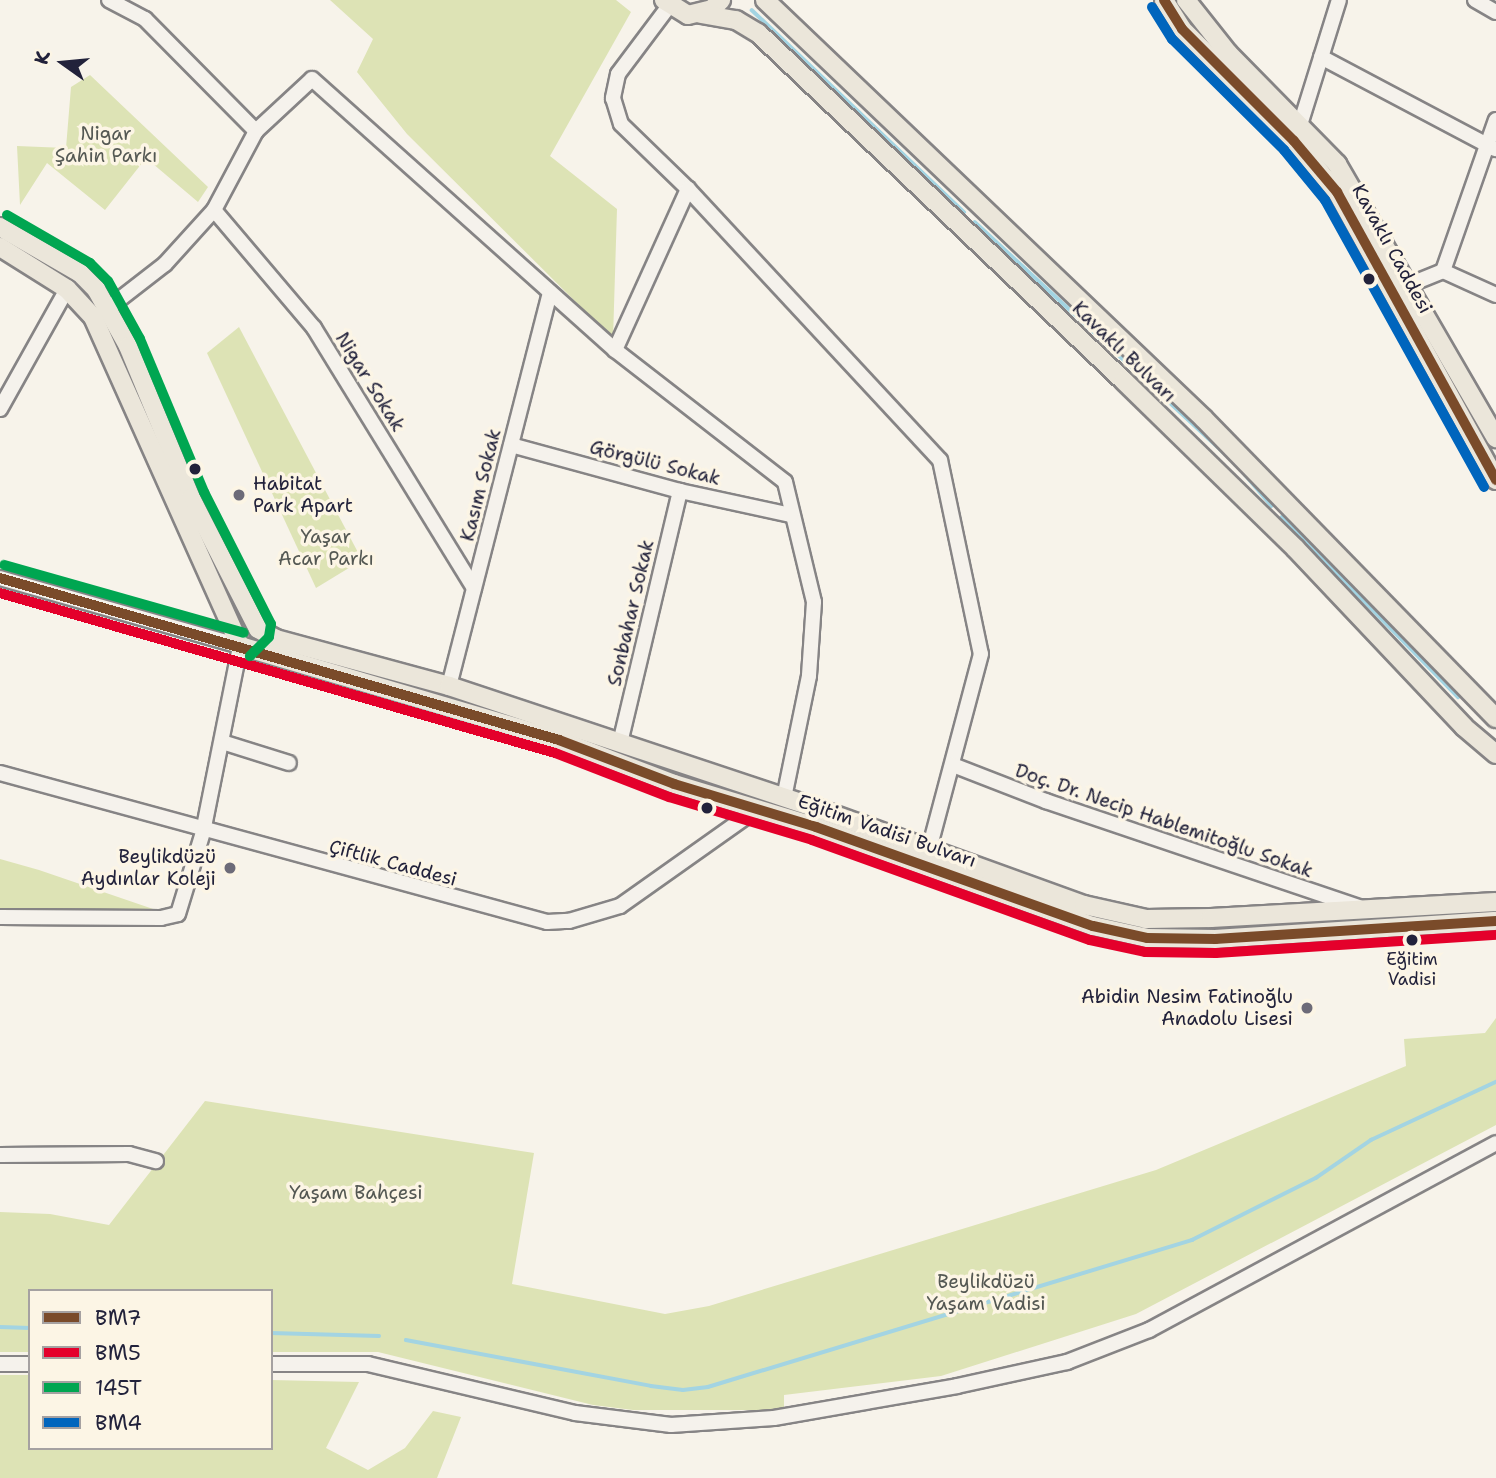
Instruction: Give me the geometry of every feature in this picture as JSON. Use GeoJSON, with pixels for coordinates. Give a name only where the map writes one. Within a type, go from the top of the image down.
{"type":"FeatureCollection","features":[{"type":"Feature","properties":{"kind":"main road"},"geometry":{"type":"LineString","coordinates":[[701,14],[721,0]]}},
{"type":"Feature","properties":{"kind":"main road","name":"Kavaklı Bulvarı"},"geometry":{"type":"LineString","coordinates":[[765,0],[1203,419],[1496,718]]}},
{"type":"Feature","properties":{"kind":"main road","name":"Kavaklı Caddesi"},"geometry":{"type":"LineString","coordinates":[[1164,0],[1182,29],[1294,141],[1337,192],[1496,480]]}},
{"type":"Feature","properties":{"kind":"main road","name":"Kavaklı Caddesi"},"geometry":{"type":"LineString","coordinates":[[1186,0],[1228,53],[1300,125],[1356,192],[1406,286],[1496,438]]}},
{"type":"Feature","properties":{"kind":"main road","name":"Kavaklı Bulvarı"},"geometry":{"type":"LineString","coordinates":[[666,3],[688,15],[701,14],[736,20],[758,33],[1124,381],[1295,548],[1447,710],[1496,754]]}},
{"type":"Feature","properties":{"kind":"main road"},"geometry":{"type":"LineString","coordinates":[[0,227],[80,273],[100,313],[240,646]]}},
{"type":"Feature","properties":{"kind":"main road"},"geometry":{"type":"LineString","coordinates":[[0,247],[100,313],[128,346],[191,498],[258,629]]}},
{"type":"Feature","properties":{"kind":"main road","name":"Eğitim Vadisi Bulvarı"},"geometry":{"type":"LineString","coordinates":[[258,629],[276,639],[449,686],[620,743],[784,798],[1084,905],[1146,919],[1496,902]]}},
{"type":"Feature","properties":{"kind":"main road","name":"Eğitim Vadisi Bulvarı"},"geometry":{"type":"LineString","coordinates":[[240,646],[559,740],[754,811],[778,816],[1093,926],[1147,938],[1216,939],[1496,921]]}},
{"type":"Feature","properties":{"kind":"main road"},"geometry":{"type":"LineString","coordinates":[[778,816],[784,798]]}},
{"type":"Feature","properties":{"kind":"street"},"geometry":{"type":"LineString","coordinates":[[109,0],[145,19],[256,131]]}},
{"type":"Feature","properties":{"kind":"street"},"geometry":{"type":"LineString","coordinates":[[1300,125],[1339,0]]}},
{"type":"Feature","properties":{"kind":"street"},"geometry":{"type":"LineString","coordinates":[[1475,0],[1496,12]]}},
{"type":"Feature","properties":{"kind":"street"},"geometry":{"type":"LineString","coordinates":[[666,3],[618,74],[612,98],[621,124],[688,188],[940,460],[981,653],[929,849]]}},
{"type":"Feature","properties":{"kind":"street"},"geometry":{"type":"LineString","coordinates":[[1321,57],[1492,148]]}},
{"type":"Feature","properties":{"kind":"street"},"geometry":{"type":"LineString","coordinates":[[100,313],[165,264],[214,210],[256,131],[312,79],[615,350],[785,482],[814,602],[809,676],[784,798]]}},
{"type":"Feature","properties":{"kind":"street"},"geometry":{"type":"LineString","coordinates":[[1406,286],[1443,271],[1492,148],[1496,120]]}},
{"type":"Feature","properties":{"kind":"street"},"geometry":{"type":"LineString","coordinates":[[615,350],[688,188]]}},
{"type":"Feature","properties":{"kind":"street","name":"Nigar Sokak"},"geometry":{"type":"LineString","coordinates":[[214,210],[314,328],[474,588]]}},
{"type":"Feature","properties":{"kind":"street"},"geometry":{"type":"LineString","coordinates":[[1443,271],[1496,295]]}},
{"type":"Feature","properties":{"kind":"street"},"geometry":{"type":"LineString","coordinates":[[0,409],[67,289]]}},
{"type":"Feature","properties":{"kind":"street","name":"Kasım Sokak"},"geometry":{"type":"LineString","coordinates":[[449,686],[550,293]]}},
{"type":"Feature","properties":{"kind":"street","name":"Görgülü Sokak"},"geometry":{"type":"LineString","coordinates":[[511,445],[680,491],[791,515]]}},
{"type":"Feature","properties":{"kind":"street","name":"Sonbahar Sokak"},"geometry":{"type":"LineString","coordinates":[[620,743],[680,491]]}},
{"type":"Feature","properties":{"kind":"street"},"geometry":{"type":"LineString","coordinates":[[0,578],[240,646]]}},
{"type":"Feature","properties":{"kind":"street"},"geometry":{"type":"LineString","coordinates":[[0,917],[170,918],[184,903],[203,832],[240,646],[258,629]]}},
{"type":"Feature","properties":{"kind":"street"},"geometry":{"type":"LineString","coordinates":[[222,742],[289,763]]}},
{"type":"Feature","properties":{"kind":"street","name":"Doç. Dr. Necip Hablemitoğlu Sokak"},"geometry":{"type":"LineString","coordinates":[[953,765],[1045,802],[1364,908]]}},
{"type":"Feature","properties":{"kind":"street","name":"Çiftlik Caddesi"},"geometry":{"type":"LineString","coordinates":[[0,773],[203,832],[533,920],[569,921],[620,906],[754,811]]}},
{"type":"Feature","properties":{"kind":"street"},"geometry":{"type":"LineString","coordinates":[[273,1364],[368,1364],[575,1413],[671,1426],[774,1418],[957,1385],[1067,1362],[1149,1330],[1496,1143]]}},
{"type":"Feature","properties":{"kind":"street"},"geometry":{"type":"LineString","coordinates":[[0,1156],[129,1154],[156,1161]]}},
{"type":"Feature","properties":{"kind":"street"},"geometry":{"type":"LineString","coordinates":[[0,1364],[28,1364]]}},
{"type":"Feature","properties":{"kind":"green space"},"geometry":{"type":"Polygon","coordinates":[[[330,0],[616,0],[631,12],[550,156],[617,209],[613,339],[407,134],[357,72],[373,39],[330,0]]]}},
{"type":"Feature","properties":{"kind":"green space","name":"Nigar Şahin Parkı"},"geometry":{"type":"Polygon","coordinates":[[[90,75],[208,187],[198,202],[146,158],[105,210],[47,163],[20,205],[17,146],[66,148],[71,87],[90,75]]]}},
{"type":"Feature","properties":{"kind":"green space","name":"Yaşar Acar Parkı"},"geometry":{"type":"Polygon","coordinates":[[[239,327],[362,560],[316,588],[207,353],[239,327]]]}},
{"type":"Feature","properties":{"kind":"green space"},"geometry":{"type":"Polygon","coordinates":[[[0,859],[39,870],[156,910],[0,908],[0,859]]]}},
{"type":"Feature","properties":{"kind":"green space","name":"Beylikdüzü Yaşam Vadisi"},"geometry":{"type":"Polygon","coordinates":[[[1496,1018],[1496,1125],[1136,1314],[941,1376],[784,1395],[784,1410],[633,1410],[593,1405],[378,1352],[273,1352],[273,1289],[28,1289],[28,1352],[0,1352],[0,1212],[50,1214],[109,1225],[205,1101],[534,1153],[512,1284],[665,1314],[709,1306],[1156,1170],[1406,1066],[1404,1039],[1485,1033],[1496,1018]]]}},
{"type":"Feature","properties":{"kind":"green space"},"geometry":{"type":"Polygon","coordinates":[[[0,1375],[28,1375],[28,1450],[273,1450],[273,1380],[359,1382],[326,1448],[368,1470],[405,1448],[433,1411],[461,1417],[437,1478],[0,1478],[0,1375]]]}},
{"type":"Feature","properties":{"kind":"waterway"},"geometry":{"type":"LineString","coordinates":[[752,10],[964,212]]}},
{"type":"Feature","properties":{"kind":"waterway"},"geometry":{"type":"LineString","coordinates":[[975,222],[1228,456]]}},
{"type":"Feature","properties":{"kind":"waterway"},"geometry":{"type":"LineString","coordinates":[[1238,466],[1272,506]]}},
{"type":"Feature","properties":{"kind":"waterway"},"geometry":{"type":"LineString","coordinates":[[1282,517],[1458,697]]}},
{"type":"Feature","properties":{"kind":"waterway"},"geometry":{"type":"LineString","coordinates":[[406,1340],[651,1386],[683,1390],[708,1387],[1192,1240],[1316,1178],[1371,1140],[1496,1082]]}},
{"type":"Feature","properties":{"kind":"waterway"},"geometry":{"type":"LineString","coordinates":[[0,1327],[28,1328]]}},
{"type":"Feature","properties":{"kind":"waterway"},"geometry":{"type":"LineString","coordinates":[[273,1333],[379,1336]]}},
{"type":"Feature","properties":{"kind":"transit line","name":"BM7"},"geometry":{"type":"LineString","coordinates":[[1164,0],[1182,29],[1294,141],[1337,192],[1496,480]]}},
{"type":"Feature","properties":{"kind":"transit line","name":"BM4"},"geometry":{"type":"LineString","coordinates":[[1152,7],[1172,39],[1284,150],[1325,200],[1484,487]]}},
{"type":"Feature","properties":{"kind":"transit line","name":"145T"},"geometry":{"type":"LineString","coordinates":[[7,215],[90,263],[108,281],[140,339],[204,492],[271,624],[269,637],[250,656]]}},
{"type":"Feature","properties":{"kind":"transit line","name":"145T"},"geometry":{"type":"LineString","coordinates":[[4,565],[244,633]]}},
{"type":"Feature","properties":{"kind":"transit line","name":"BM7"},"geometry":{"type":"LineString","coordinates":[[0,578],[559,740],[674,784],[816,827],[1093,926],[1147,938],[1216,939],[1496,921]]}},
{"type":"Feature","properties":{"kind":"transit line","name":"BM5"},"geometry":{"type":"LineString","coordinates":[[0,593],[555,753],[669,797],[812,840],[1090,940],[1145,952],[1216,953],[1496,935]]}},
{"type":"Feature","properties":{"kind":"place","name":"Habitat Park Apart"},"geometry":{"type":"Point","coordinates":[239,495]}},
{"type":"Feature","properties":{"kind":"place","name":"Beylikdüzü Aydınlar Koleji"},"geometry":{"type":"Point","coordinates":[230,868]}},
{"type":"Feature","properties":{"kind":"place","name":"Eğitim Vadisi"},"geometry":{"type":"Point","coordinates":[1412,940]}},
{"type":"Feature","properties":{"kind":"place","name":"Abidin Nesim Fatinoğlu Anadolu Lisesi"},"geometry":{"type":"Point","coordinates":[1307,1008]}},
{"type":"Feature","properties":{"kind":"park label","name":"Yaşam Bahçesi"},"geometry":{"type":"Point","coordinates":[356,1193]}}]}
